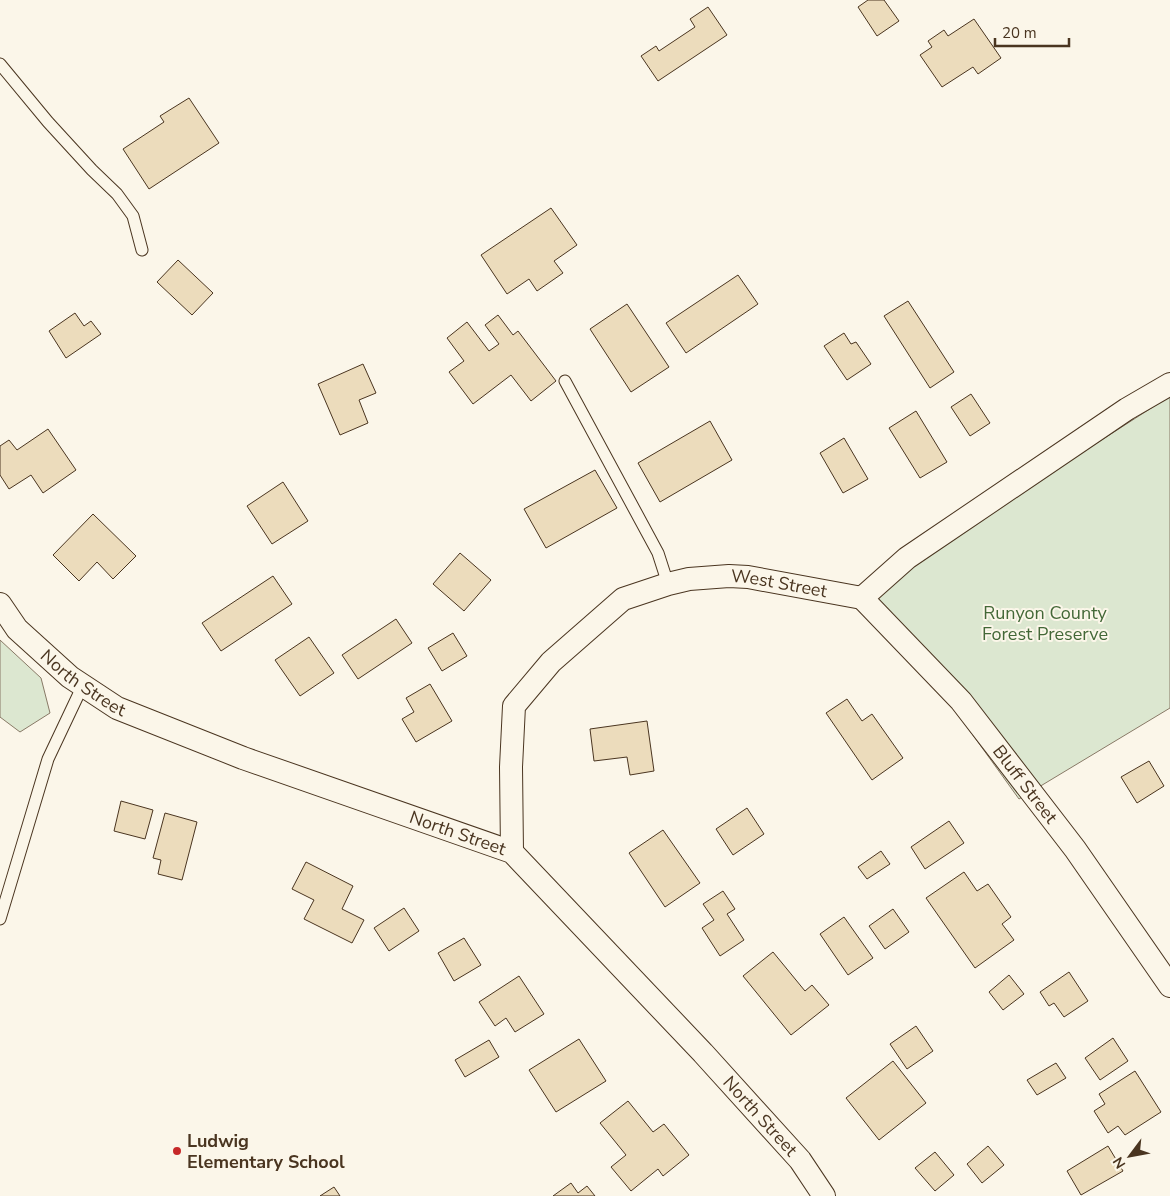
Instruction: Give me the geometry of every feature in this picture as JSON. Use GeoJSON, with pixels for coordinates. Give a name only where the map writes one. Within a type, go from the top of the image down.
{"type":"FeatureCollection","features":[{"type":"Feature","properties":{"kind":"street"},"geometry":{"type":"LineString","coordinates":[[862,598],[907,558],[1127,409],[1170,384]]}},
{"type":"Feature","properties":{"kind":"street","name":"West Street"},"geometry":{"type":"LineString","coordinates":[[512,852],[511,768],[514,706],[551,662],[623,599],[668,584],[712,576],[748,577],[862,598]]}},
{"type":"Feature","properties":{"kind":"street","name":"Bluff Street"},"geometry":{"type":"LineString","coordinates":[[862,598],[961,701],[1075,849],[1170,986]]}},
{"type":"Feature","properties":{"kind":"street","name":"North Street"},"geometry":{"type":"LineString","coordinates":[[0,604],[17,629],[70,677],[117,708],[243,758],[512,852],[703,1053],[800,1160],[824,1196]]}},
{"type":"Feature","properties":{"kind":"lane"},"geometry":{"type":"LineString","coordinates":[[0,64],[48,122],[117,194],[132,216],[142,250]]}},
{"type":"Feature","properties":{"kind":"lane"},"geometry":{"type":"LineString","coordinates":[[565,381],[658,553],[668,584]]}},
{"type":"Feature","properties":{"kind":"lane"},"geometry":{"type":"LineString","coordinates":[[0,919],[48,759],[83,685]]}},
{"type":"Feature","properties":{"kind":"green space","name":"Runyon County Forest Preserve"},"geometry":{"type":"Polygon","coordinates":[[[1170,396],[1170,708],[1019,799],[952,706],[856,604],[919,557],[1170,396]]]}},
{"type":"Feature","properties":{"kind":"green space"},"geometry":{"type":"Polygon","coordinates":[[[0,640],[41,678],[50,713],[20,732],[0,717],[0,640]]]}},
{"type":"Feature","properties":{"kind":"building"},"geometry":{"type":"Polygon","coordinates":[[[868,0],[884,0],[899,21],[877,36],[858,7],[868,0]]]}},
{"type":"Feature","properties":{"kind":"building"},"geometry":{"type":"Polygon","coordinates":[[[708,7],[727,35],[658,81],[641,56],[656,46],[659,51],[695,27],[690,19],[708,7]]]}},
{"type":"Feature","properties":{"kind":"building"},"geometry":{"type":"Polygon","coordinates":[[[974,19],[1001,58],[978,74],[973,67],[942,87],[920,55],[932,47],[928,41],[944,30],[948,36],[974,19]]]}},
{"type":"Feature","properties":{"kind":"building"},"geometry":{"type":"Polygon","coordinates":[[[189,98],[219,143],[149,189],[123,149],[164,122],[160,116],[189,98]]]}},
{"type":"Feature","properties":{"kind":"building"},"geometry":{"type":"Polygon","coordinates":[[[551,208],[577,245],[554,261],[563,273],[537,291],[529,279],[507,294],[481,255],[551,208]]]}},
{"type":"Feature","properties":{"kind":"building"},"geometry":{"type":"Polygon","coordinates":[[[178,260],[213,293],[192,315],[157,282],[178,260]]]}},
{"type":"Feature","properties":{"kind":"building"},"geometry":{"type":"Polygon","coordinates":[[[738,275],[758,304],[686,353],[666,323],[738,275]]]}},
{"type":"Feature","properties":{"kind":"building"},"geometry":{"type":"Polygon","coordinates":[[[908,301],[954,372],[930,388],[884,316],[908,301]]]}},
{"type":"Feature","properties":{"kind":"building"},"geometry":{"type":"Polygon","coordinates":[[[627,304],[669,367],[631,392],[590,329],[627,304]]]}},
{"type":"Feature","properties":{"kind":"building"},"geometry":{"type":"Polygon","coordinates":[[[75,313],[84,326],[91,321],[101,334],[66,358],[49,331],[75,313]]]}},
{"type":"Feature","properties":{"kind":"building"},"geometry":{"type":"Polygon","coordinates":[[[498,315],[513,335],[518,331],[556,381],[531,401],[511,375],[473,404],[449,372],[464,361],[447,338],[467,322],[489,351],[499,344],[485,325],[498,315]]]}},
{"type":"Feature","properties":{"kind":"building"},"geometry":{"type":"Polygon","coordinates":[[[844,333],[851,344],[856,342],[871,364],[847,380],[824,346],[844,333]]]}},
{"type":"Feature","properties":{"kind":"building"},"geometry":{"type":"Polygon","coordinates":[[[363,364],[376,393],[359,400],[368,423],[340,435],[318,384],[363,364]]]}},
{"type":"Feature","properties":{"kind":"building"},"geometry":{"type":"Polygon","coordinates":[[[971,394],[990,423],[970,436],[951,407],[971,394]]]}},
{"type":"Feature","properties":{"kind":"building"},"geometry":{"type":"Polygon","coordinates":[[[916,411],[947,462],[920,478],[889,428],[916,411]]]}},
{"type":"Feature","properties":{"kind":"building"},"geometry":{"type":"Polygon","coordinates":[[[710,421],[732,460],[660,502],[638,463],[710,421]]]}},
{"type":"Feature","properties":{"kind":"building"},"geometry":{"type":"Polygon","coordinates":[[[48,429],[76,470],[43,493],[31,475],[9,489],[0,475],[0,446],[9,440],[17,450],[48,429]]]}},
{"type":"Feature","properties":{"kind":"building"},"geometry":{"type":"Polygon","coordinates":[[[844,438],[868,479],[843,493],[820,453],[844,438]]]}},
{"type":"Feature","properties":{"kind":"building"},"geometry":{"type":"Polygon","coordinates":[[[595,470],[617,508],[546,548],[524,509],[595,470]]]}},
{"type":"Feature","properties":{"kind":"building"},"geometry":{"type":"Polygon","coordinates":[[[283,482],[308,521],[272,544],[247,506],[283,482]]]}},
{"type":"Feature","properties":{"kind":"building"},"geometry":{"type":"Polygon","coordinates":[[[93,514],[136,556],[113,579],[97,562],[79,581],[53,555],[93,514]]]}},
{"type":"Feature","properties":{"kind":"building"},"geometry":{"type":"Polygon","coordinates":[[[460,553],[491,580],[464,611],[433,584],[460,553]]]}},
{"type":"Feature","properties":{"kind":"building"},"geometry":{"type":"Polygon","coordinates":[[[273,576],[292,604],[221,651],[202,623],[273,576]]]}},
{"type":"Feature","properties":{"kind":"building"},"geometry":{"type":"Polygon","coordinates":[[[396,619],[412,643],[358,679],[342,655],[396,619]]]}},
{"type":"Feature","properties":{"kind":"building"},"geometry":{"type":"Polygon","coordinates":[[[453,633],[467,656],[442,671],[428,648],[453,633]]]}},
{"type":"Feature","properties":{"kind":"building"},"geometry":{"type":"Polygon","coordinates":[[[309,637],[334,673],[300,696],[275,660],[309,637]]]}},
{"type":"Feature","properties":{"kind":"building"},"geometry":{"type":"Polygon","coordinates":[[[430,684],[452,721],[416,742],[402,719],[414,712],[406,698],[430,684]]]}},
{"type":"Feature","properties":{"kind":"building"},"geometry":{"type":"Polygon","coordinates":[[[847,699],[862,721],[872,714],[903,758],[872,780],[826,713],[847,699]]]}},
{"type":"Feature","properties":{"kind":"building"},"geometry":{"type":"Polygon","coordinates":[[[647,721],[654,771],[630,775],[627,757],[594,761],[590,729],[647,721]]]}},
{"type":"Feature","properties":{"kind":"building"},"geometry":{"type":"Polygon","coordinates":[[[1149,761],[1164,786],[1137,803],[1121,777],[1149,761]]]}},
{"type":"Feature","properties":{"kind":"building"},"geometry":{"type":"Polygon","coordinates":[[[121,801],[153,810],[145,839],[114,831],[121,801]]]}},
{"type":"Feature","properties":{"kind":"building"},"geometry":{"type":"Polygon","coordinates":[[[747,808],[764,834],[733,855],[716,829],[747,808]]]}},
{"type":"Feature","properties":{"kind":"building"},"geometry":{"type":"Polygon","coordinates":[[[165,813],[197,822],[182,880],[158,874],[161,860],[153,858],[165,813]]]}},
{"type":"Feature","properties":{"kind":"building"},"geometry":{"type":"Polygon","coordinates":[[[949,821],[964,843],[925,869],[911,847],[949,821]]]}},
{"type":"Feature","properties":{"kind":"building"},"geometry":{"type":"Polygon","coordinates":[[[663,830],[700,883],[665,907],[629,853],[663,830]]]}},
{"type":"Feature","properties":{"kind":"building"},"geometry":{"type":"Polygon","coordinates":[[[881,851],[890,864],[867,879],[858,867],[881,851]]]}},
{"type":"Feature","properties":{"kind":"building"},"geometry":{"type":"Polygon","coordinates":[[[306,862],[353,886],[342,909],[364,920],[352,943],[304,919],[314,900],[292,889],[306,862]]]}},
{"type":"Feature","properties":{"kind":"building"},"geometry":{"type":"Polygon","coordinates":[[[964,872],[977,891],[988,884],[1011,917],[1002,924],[1014,940],[975,968],[926,898],[964,872]]]}},
{"type":"Feature","properties":{"kind":"building"},"geometry":{"type":"Polygon","coordinates":[[[723,891],[735,909],[727,914],[744,940],[720,956],[702,928],[714,920],[703,904],[723,891]]]}},
{"type":"Feature","properties":{"kind":"building"},"geometry":{"type":"Polygon","coordinates":[[[404,908],[419,931],[389,951],[374,928],[404,908]]]}},
{"type":"Feature","properties":{"kind":"building"},"geometry":{"type":"Polygon","coordinates":[[[893,909],[909,932],[885,949],[869,926],[893,909]]]}},
{"type":"Feature","properties":{"kind":"building"},"geometry":{"type":"Polygon","coordinates":[[[844,917],[873,958],[848,975],[820,934],[844,917]]]}},
{"type":"Feature","properties":{"kind":"building"},"geometry":{"type":"Polygon","coordinates":[[[464,938],[481,965],[454,981],[438,953],[464,938]]]}},
{"type":"Feature","properties":{"kind":"building"},"geometry":{"type":"Polygon","coordinates":[[[773,952],[805,991],[812,985],[829,1005],[791,1035],[743,976],[773,952]]]}},
{"type":"Feature","properties":{"kind":"building"},"geometry":{"type":"Polygon","coordinates":[[[1069,972],[1088,1001],[1064,1017],[1054,1003],[1049,1006],[1040,992],[1069,972]]]}},
{"type":"Feature","properties":{"kind":"building"},"geometry":{"type":"Polygon","coordinates":[[[1009,975],[1024,994],[1003,1010],[989,992],[1009,975]]]}},
{"type":"Feature","properties":{"kind":"building"},"geometry":{"type":"Polygon","coordinates":[[[519,976],[544,1014],[515,1032],[506,1018],[495,1026],[479,1002],[519,976]]]}},
{"type":"Feature","properties":{"kind":"building"},"geometry":{"type":"Polygon","coordinates":[[[916,1026],[933,1051],[907,1069],[890,1044],[916,1026]]]}},
{"type":"Feature","properties":{"kind":"building"},"geometry":{"type":"Polygon","coordinates":[[[1113,1038],[1128,1061],[1100,1080],[1085,1058],[1113,1038]]]}},
{"type":"Feature","properties":{"kind":"building"},"geometry":{"type":"Polygon","coordinates":[[[579,1039],[606,1081],[556,1112],[529,1070],[579,1039]]]}},
{"type":"Feature","properties":{"kind":"building"},"geometry":{"type":"Polygon","coordinates":[[[489,1040],[499,1057],[465,1077],[455,1060],[489,1040]]]}},
{"type":"Feature","properties":{"kind":"building"},"geometry":{"type":"Polygon","coordinates":[[[893,1061],[926,1103],[879,1140],[846,1098],[893,1061]]]}},
{"type":"Feature","properties":{"kind":"building"},"geometry":{"type":"Polygon","coordinates":[[[1056,1063],[1066,1078],[1037,1095],[1027,1080],[1056,1063]]]}},
{"type":"Feature","properties":{"kind":"building"},"geometry":{"type":"Polygon","coordinates":[[[1135,1071],[1161,1112],[1125,1135],[1118,1126],[1108,1133],[1094,1111],[1105,1104],[1099,1094],[1135,1071]]]}},
{"type":"Feature","properties":{"kind":"building"},"geometry":{"type":"Polygon","coordinates":[[[628,1101],[653,1132],[664,1124],[689,1155],[663,1176],[658,1169],[631,1191],[611,1167],[626,1155],[600,1123],[628,1101]]]}},
{"type":"Feature","properties":{"kind":"building"},"geometry":{"type":"Polygon","coordinates":[[[988,1146],[1004,1165],[982,1183],[967,1164],[988,1146]]]}},
{"type":"Feature","properties":{"kind":"building"},"geometry":{"type":"Polygon","coordinates":[[[1108,1146],[1123,1171],[1081,1195],[1067,1171],[1108,1146]]]}},
{"type":"Feature","properties":{"kind":"building"},"geometry":{"type":"Polygon","coordinates":[[[935,1152],[954,1175],[935,1191],[915,1168],[935,1152]]]}},
{"type":"Feature","properties":{"kind":"building"},"geometry":{"type":"Polygon","coordinates":[[[571,1183],[578,1193],[587,1186],[595,1196],[553,1196],[571,1183]]]}},
{"type":"Feature","properties":{"kind":"building"},"geometry":{"type":"Polygon","coordinates":[[[334,1187],[340,1196],[320,1196],[334,1187]]]}},
{"type":"Feature","properties":{"kind":"place","name":"Ludwig Elementary School"},"geometry":{"type":"Point","coordinates":[177,1151]}}]}
